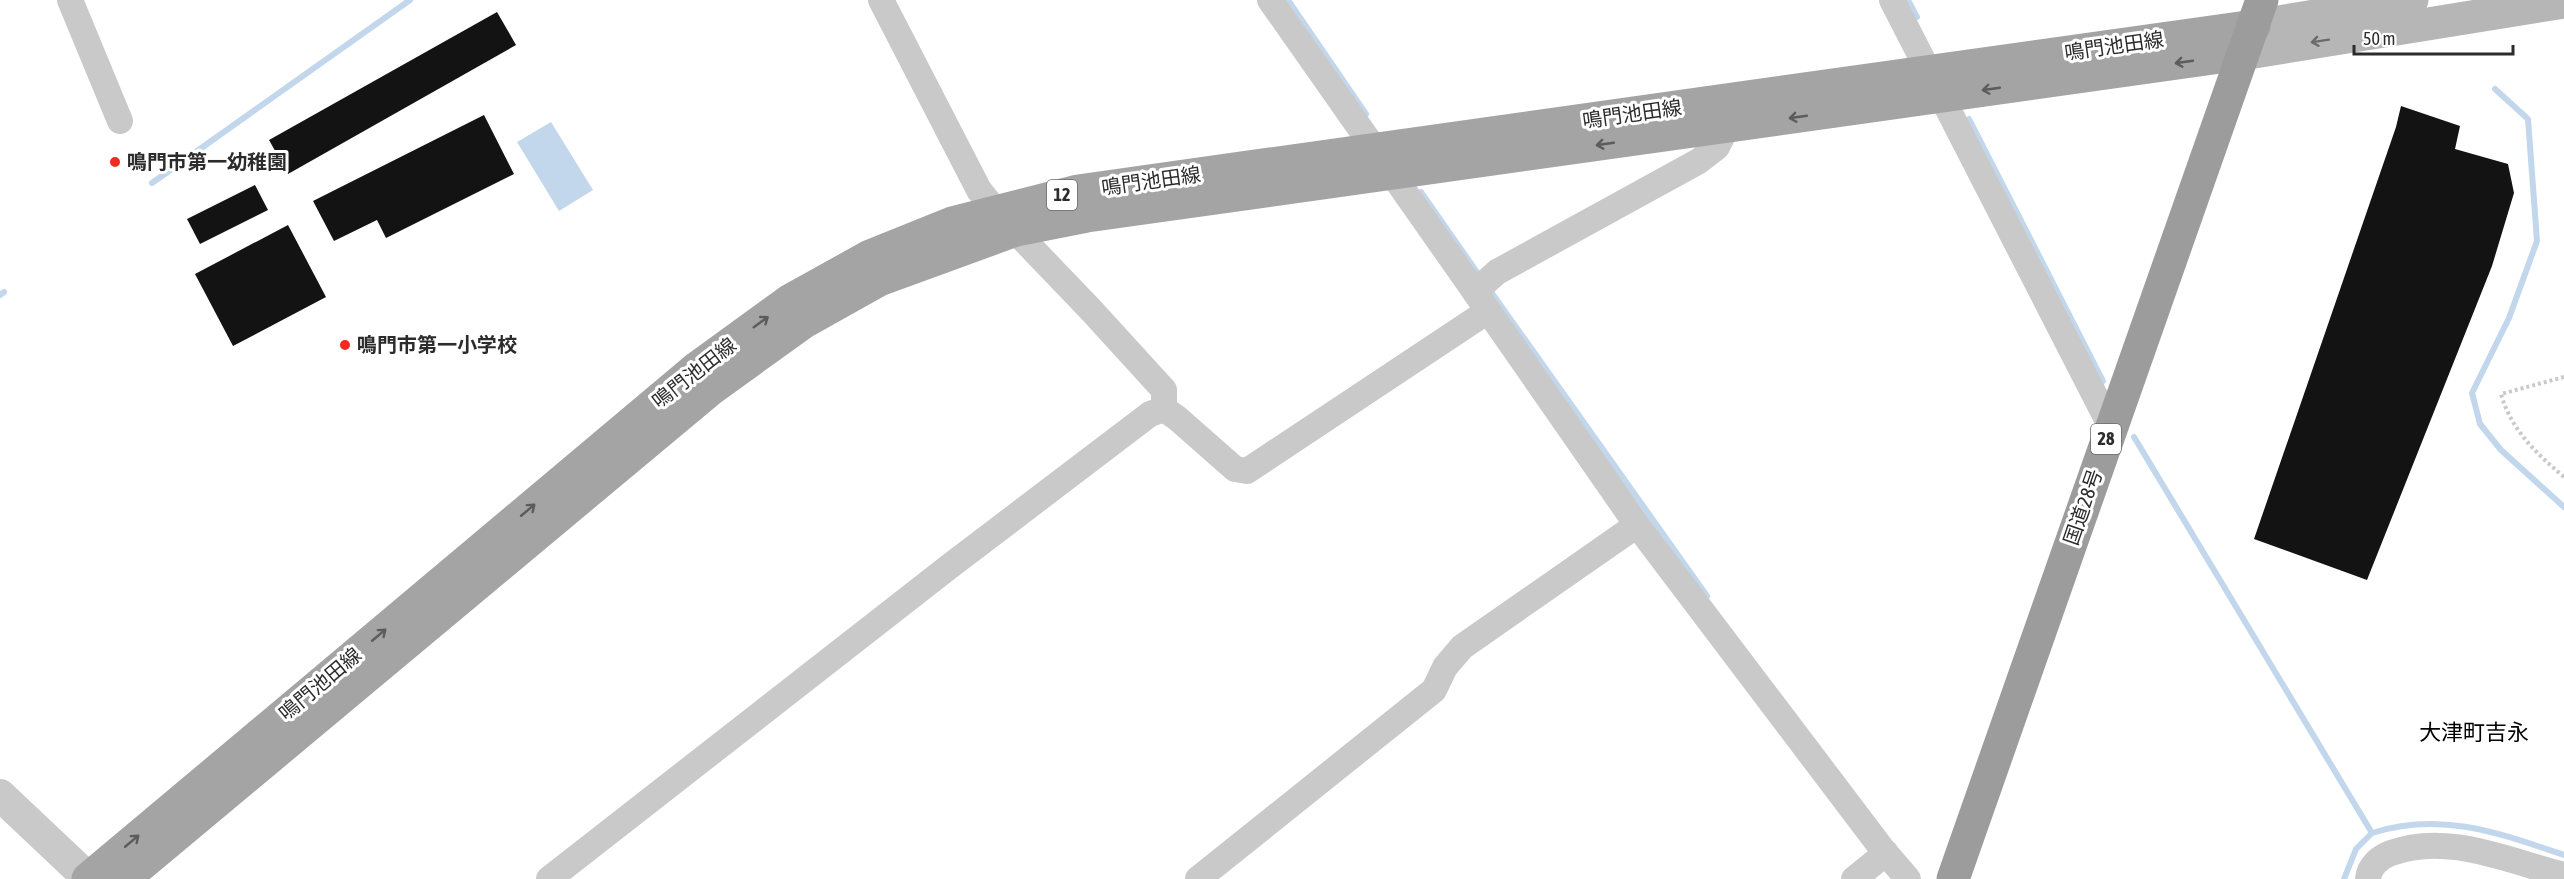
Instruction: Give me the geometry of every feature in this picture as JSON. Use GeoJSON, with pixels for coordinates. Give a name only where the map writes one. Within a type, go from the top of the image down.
{"type":"FeatureCollection","features":[{"type":"Feature","properties":{"kind":"highway","name":"国道28号"},"geometry":{"type":"LineString","coordinates":[[1953,879],[2253,27]]}},
{"type":"Feature","properties":{"kind":"main road"},"geometry":{"type":"LineString","coordinates":[[2253,27],[2412,0]]}},
{"type":"Feature","properties":{"kind":"main road"},"geometry":{"type":"LineString","coordinates":[[2253,27],[2564,2]]}},
{"type":"Feature","properties":{"kind":"main road","name":"鳴門池田線"},"geometry":{"type":"LineString","coordinates":[[1384,161],[1727,127],[1935,84],[2253,27]]}},
{"type":"Feature","properties":{"kind":"main road","name":"鳴門池田線"},"geometry":{"type":"LineString","coordinates":[[88,879],[699,367],[789,301],[870,256],[952,223],[1087,216],[1384,161],[1935,84]]}},
{"type":"Feature","properties":{"kind":"main road","name":"鳴門池田線"},"geometry":{"type":"LineString","coordinates":[[124,879],[711,389],[804,322],[879,280],[1006,221]]}},
{"type":"Feature","properties":{"kind":"street"},"geometry":{"type":"LineString","coordinates":[[70,0],[120,121]]}},
{"type":"Feature","properties":{"kind":"street"},"geometry":{"type":"LineString","coordinates":[[881,0],[979,190],[1164,390],[1164,409]]}},
{"type":"Feature","properties":{"kind":"street"},"geometry":{"type":"LineString","coordinates":[[1270,0],[1384,161],[1485,290],[1637,525],[1880,847],[1908,879]]}},
{"type":"Feature","properties":{"kind":"street"},"geometry":{"type":"LineString","coordinates":[[1892,0],[2111,427]]}},
{"type":"Feature","properties":{"kind":"street"},"geometry":{"type":"LineString","coordinates":[[1164,409],[1235,469],[1247,471],[1485,290],[1699,161],[1717,147],[1727,127]]}},
{"type":"Feature","properties":{"kind":"street"},"geometry":{"type":"LineString","coordinates":[[549,879],[950,566],[1150,414],[1164,409]]}},
{"type":"Feature","properties":{"kind":"street"},"geometry":{"type":"LineString","coordinates":[[1198,879],[1434,690],[1444,667],[1462,647],[1637,525]]}},
{"type":"Feature","properties":{"kind":"street"},"geometry":{"type":"LineString","coordinates":[[0,795],[88,879]]}},
{"type":"Feature","properties":{"kind":"street"},"geometry":{"type":"LineString","coordinates":[[2368,879],[2368,873],[2381,856],[2411,845],[2463,847],[2564,875]]}},
{"type":"Feature","properties":{"kind":"street"},"geometry":{"type":"LineString","coordinates":[[1854,879],[1880,847]]}},
{"type":"Feature","properties":{"kind":"path"},"geometry":{"type":"LineString","coordinates":[[2564,377],[2501,394],[2506,411],[2521,435],[2564,477]]}},
{"type":"Feature","properties":{"kind":"water"},"geometry":{"type":"Polygon","coordinates":[[[551,122],[593,190],[559,211],[517,142],[551,122]]]}},
{"type":"Feature","properties":{"kind":"building"},"geometry":{"type":"Polygon","coordinates":[[[497,12],[516,45],[288,174],[269,140],[497,12]]]}},
{"type":"Feature","properties":{"kind":"building"},"geometry":{"type":"Polygon","coordinates":[[[2401,106],[2460,126],[2455,149],[2508,164],[2514,193],[2492,266],[2367,580],[2254,539],[2396,127],[2401,106]]]}},
{"type":"Feature","properties":{"kind":"building"},"geometry":{"type":"Polygon","coordinates":[[[484,115],[514,174],[386,238],[377,220],[334,241],[313,201],[484,115]]]}},
{"type":"Feature","properties":{"kind":"building"},"geometry":{"type":"Polygon","coordinates":[[[255,185],[268,210],[200,244],[187,219],[255,185]]]}},
{"type":"Feature","properties":{"kind":"building"},"geometry":{"type":"Polygon","coordinates":[[[288,225],[326,297],[233,346],[195,274],[288,225]]]}},
{"type":"Feature","properties":{"kind":"waterway"},"geometry":{"type":"LineString","coordinates":[[152,183],[410,0]]}},
{"type":"Feature","properties":{"kind":"waterway"},"geometry":{"type":"LineString","coordinates":[[1288,0],[1366,114]]}},
{"type":"Feature","properties":{"kind":"waterway"},"geometry":{"type":"LineString","coordinates":[[1908,0],[1917,17]]}},
{"type":"Feature","properties":{"kind":"waterway"},"geometry":{"type":"LineString","coordinates":[[2495,89],[2528,119],[2537,241],[2509,318],[2472,393],[2480,424],[2501,450],[2564,507]]}},
{"type":"Feature","properties":{"kind":"waterway"},"geometry":{"type":"LineString","coordinates":[[1969,119],[2103,381]]}},
{"type":"Feature","properties":{"kind":"waterway"},"geometry":{"type":"LineString","coordinates":[[1421,192],[1481,278]]}},
{"type":"Feature","properties":{"kind":"waterway"},"geometry":{"type":"LineString","coordinates":[[1489,289],[1707,596]]}},
{"type":"Feature","properties":{"kind":"waterway"},"geometry":{"type":"LineString","coordinates":[[0,295],[4,292]]}},
{"type":"Feature","properties":{"kind":"waterway"},"geometry":{"type":"LineString","coordinates":[[2134,437],[2372,833],[2397,827],[2446,824],[2516,839],[2564,855]]}},
{"type":"Feature","properties":{"kind":"waterway"},"geometry":{"type":"LineString","coordinates":[[2344,879],[2356,849],[2372,833]]}},
{"type":"Feature","properties":{"kind":"place","name":"鳴門市第一幼稚園"},"geometry":{"type":"Point","coordinates":[115,162]}},
{"type":"Feature","properties":{"kind":"place","name":"鳴門市第一小学校"},"geometry":{"type":"Point","coordinates":[345,345]}},
{"type":"Feature","properties":{"kind":"district","name":"大津町吉永"},"geometry":{"type":"Point","coordinates":[2474,732]}}]}
